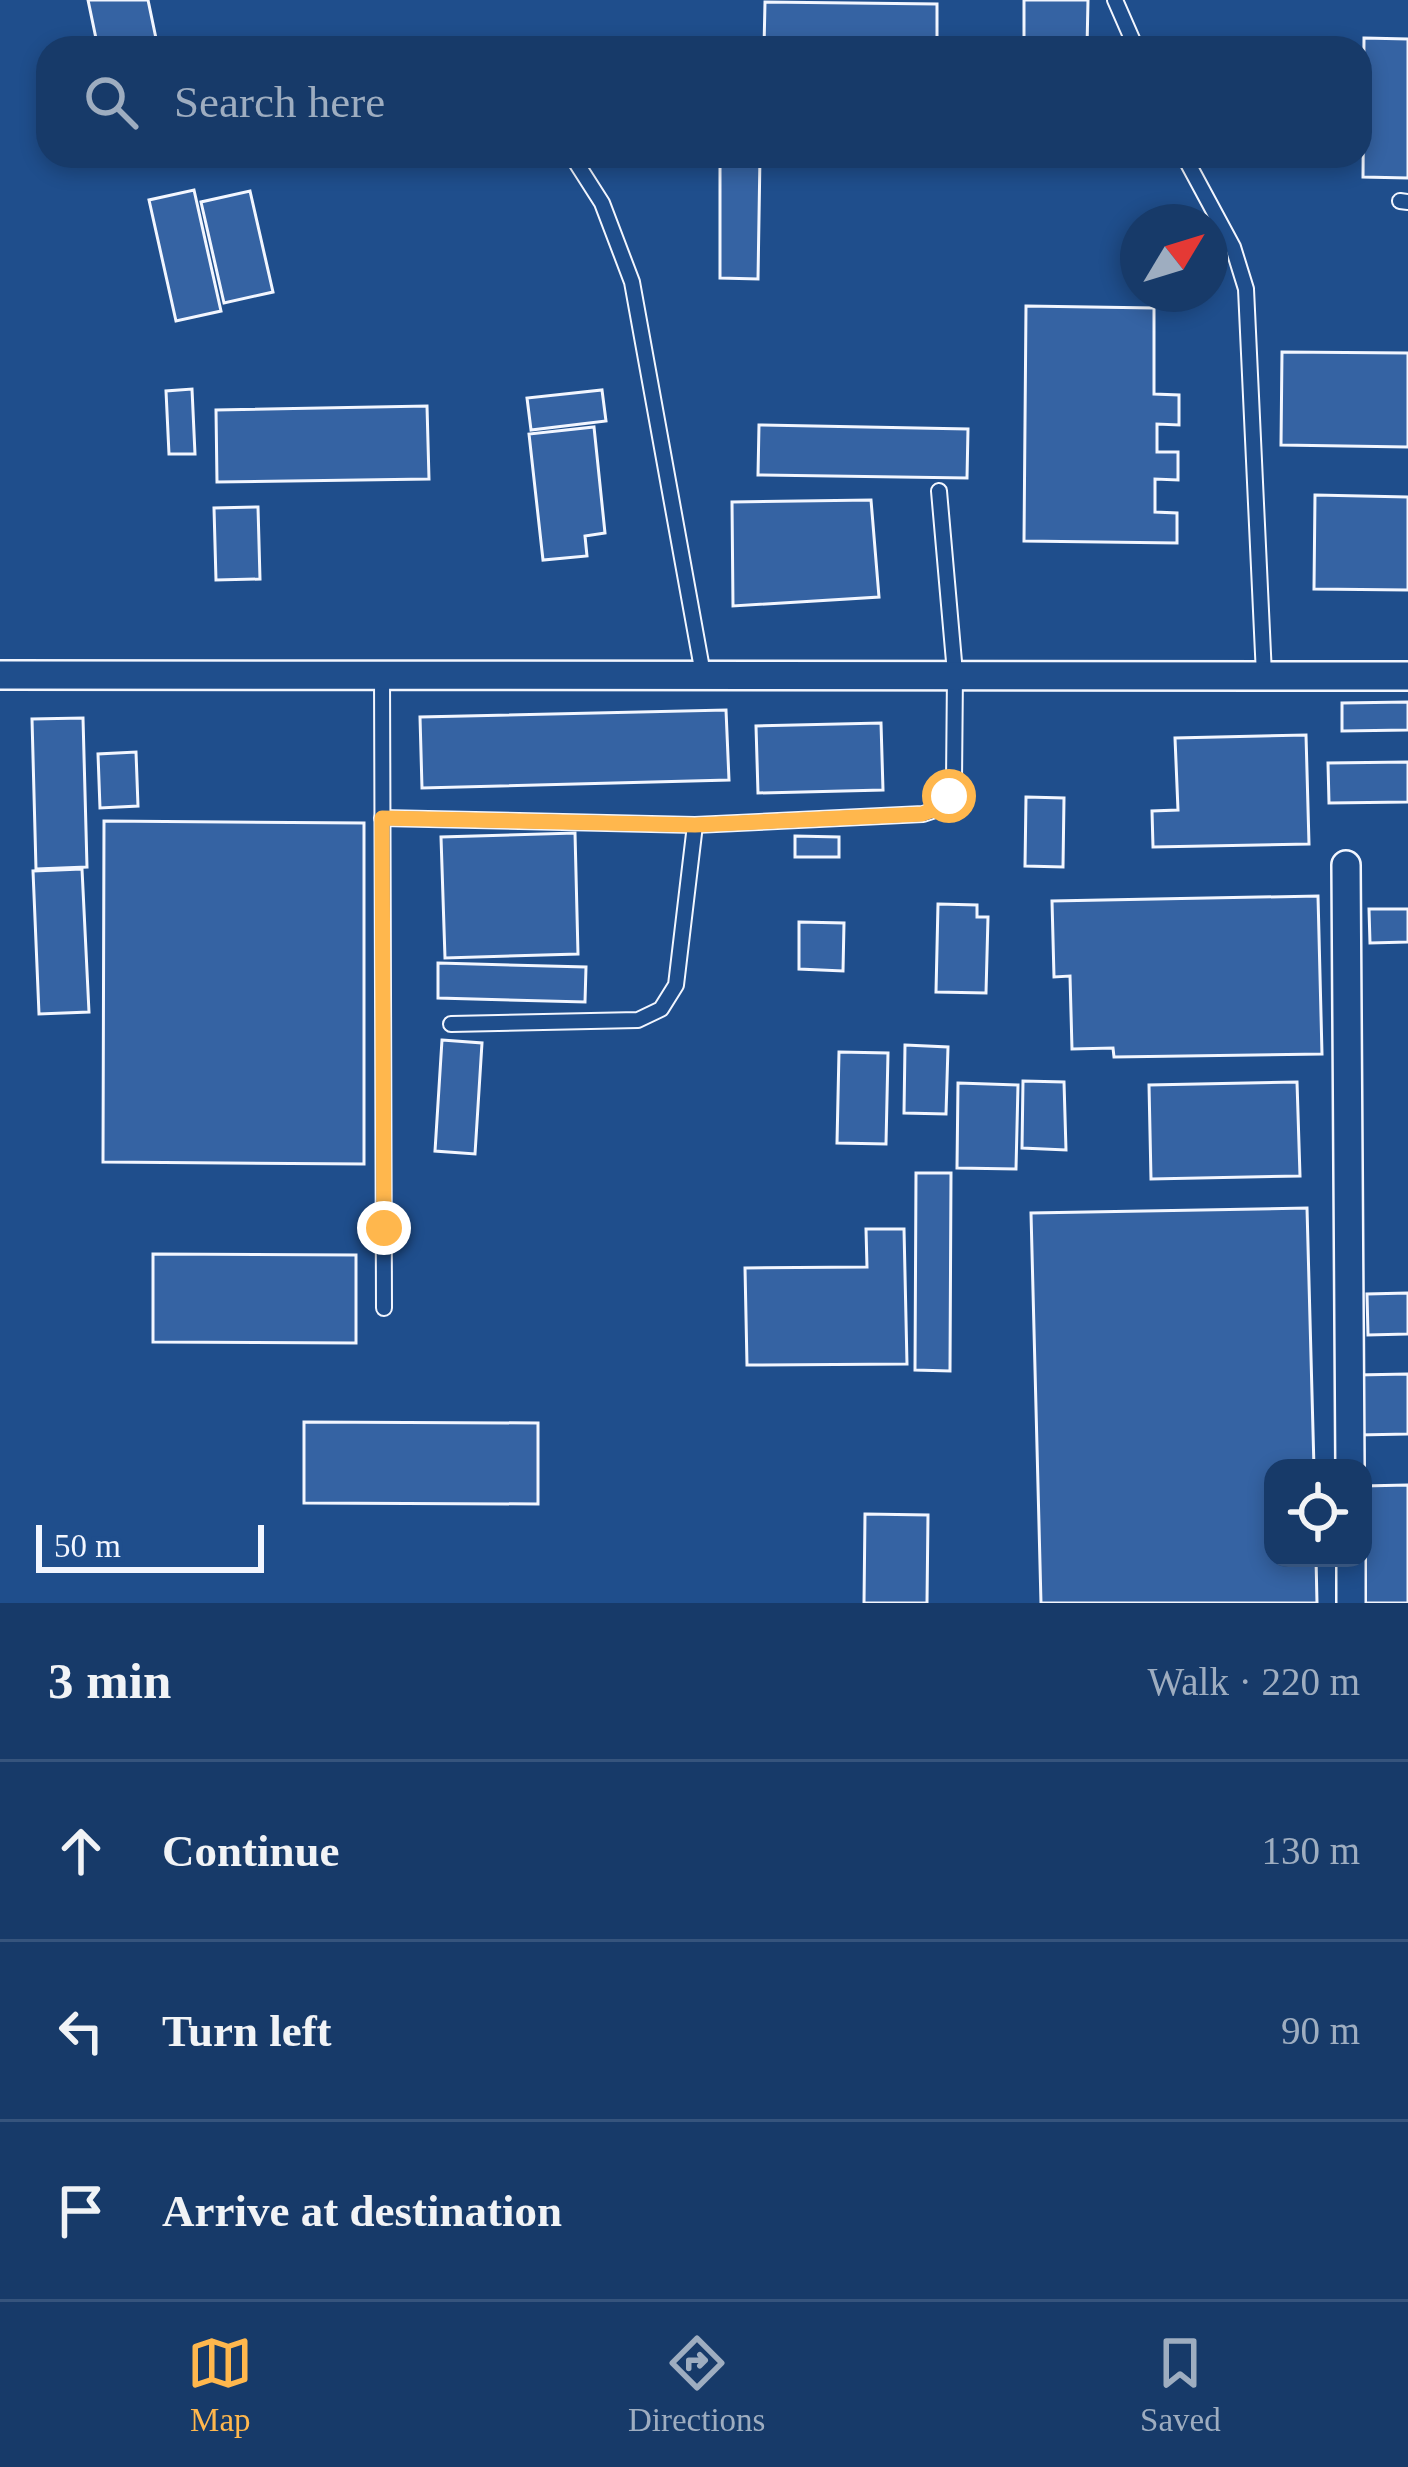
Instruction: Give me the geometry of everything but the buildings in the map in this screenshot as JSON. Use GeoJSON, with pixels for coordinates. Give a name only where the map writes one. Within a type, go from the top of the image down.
{"type":"FeatureCollection","features":[{"type":"Feature","properties":{"kind":"street"},"geometry":{"type":"LineString","coordinates":[[0,675],[1408,676]]}},
{"type":"Feature","properties":{"kind":"street"},"geometry":{"type":"LineString","coordinates":[[1346,865],[1350,1459]]}},
{"type":"Feature","properties":{"kind":"street"},"geometry":{"type":"LineString","coordinates":[[1351,1567],[1351,1603]]}},
{"type":"Feature","properties":{"kind":"lane"},"geometry":{"type":"LineString","coordinates":[[1115,0],[1131,36]]}},
{"type":"Feature","properties":{"kind":"lane"},"geometry":{"type":"LineString","coordinates":[[580,168],[602,202],[632,282],[704,674]]}},
{"type":"Feature","properties":{"kind":"lane"},"geometry":{"type":"LineString","coordinates":[[1190,168],[1233,247],[1246,290],[1264,676]]}},
{"type":"Feature","properties":{"kind":"lane"},"geometry":{"type":"LineString","coordinates":[[382,818],[695,825],[922,814],[938,808],[954,782],[955,673],[939,491]]}},
{"type":"Feature","properties":{"kind":"lane"},"geometry":{"type":"LineString","coordinates":[[382,674],[384,1308]]}},
{"type":"Feature","properties":{"kind":"lane"},"geometry":{"type":"LineString","coordinates":[[451,1024],[638,1020],[661,1010],[676,985],[695,825]]}},
{"type":"Feature","properties":{"kind":"route"},"geometry":{"type":"LineString","coordinates":[[384,1228],[382,818],[695,825],[922,814],[938,808],[949,796]]}}]}
